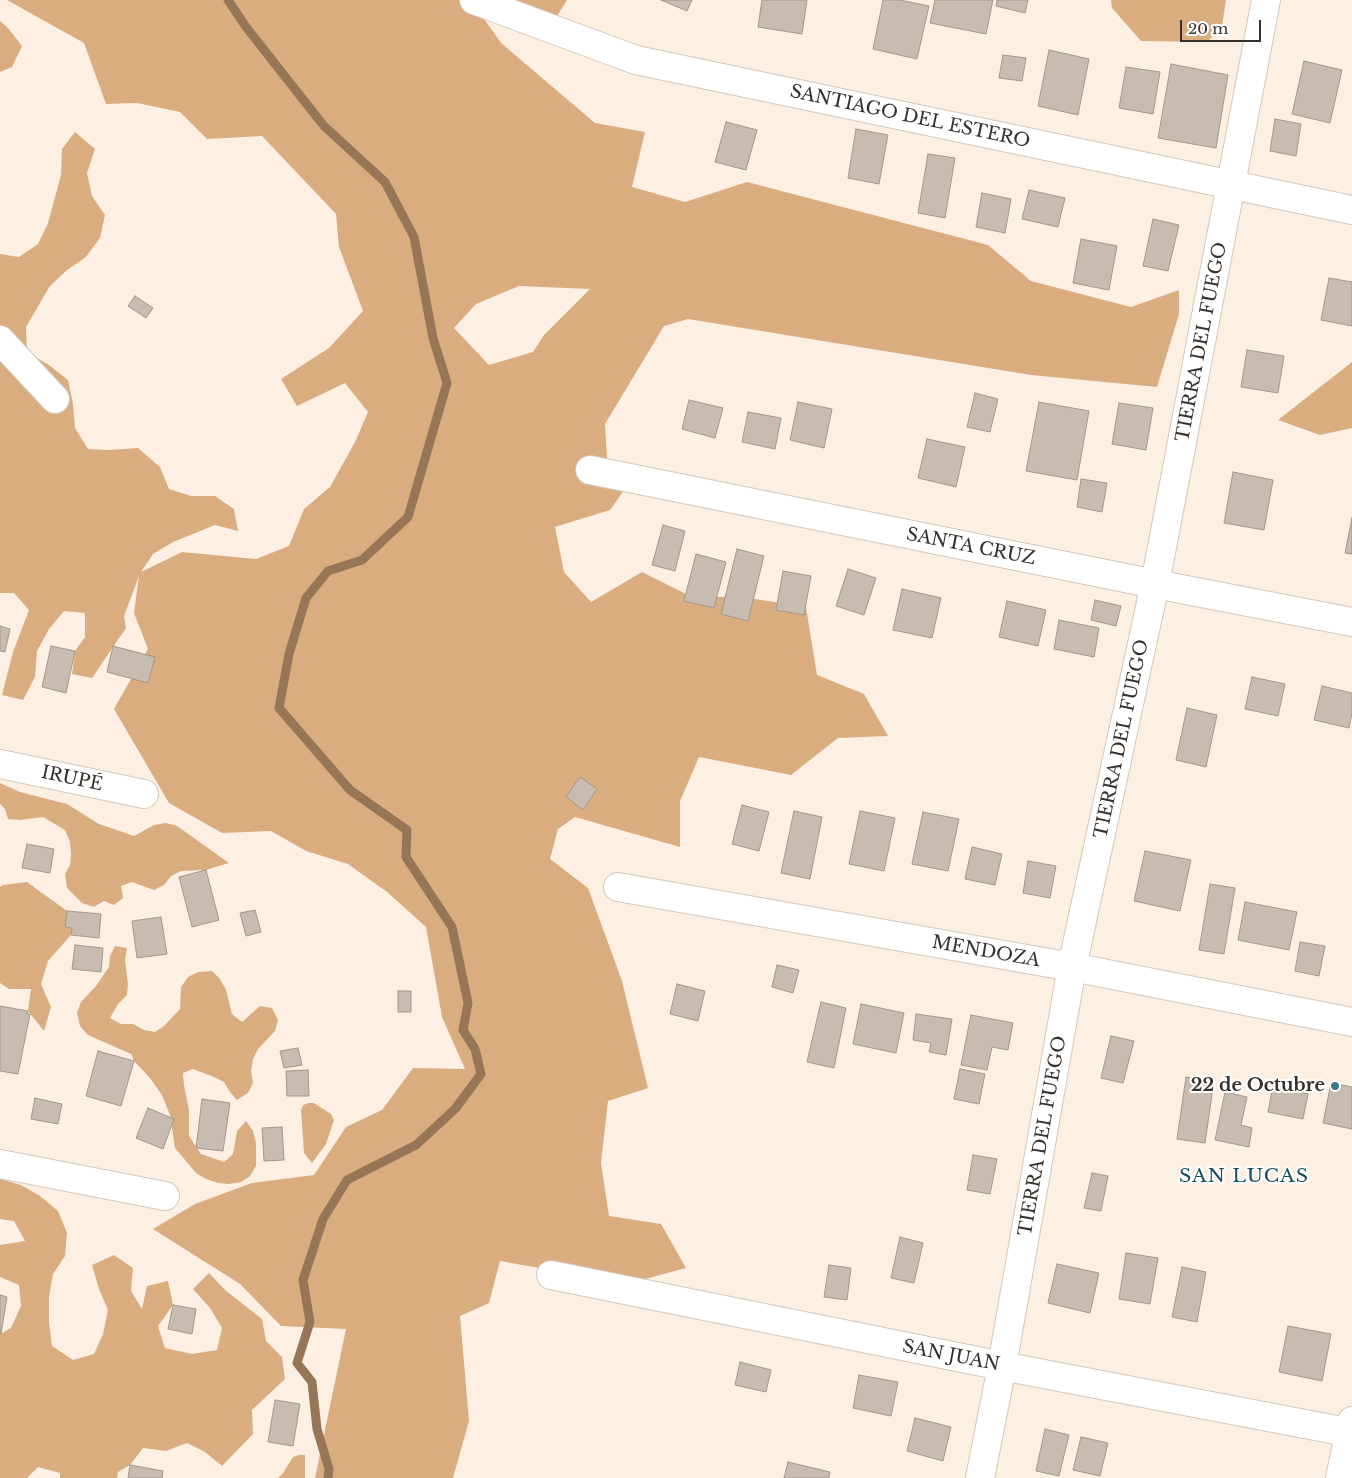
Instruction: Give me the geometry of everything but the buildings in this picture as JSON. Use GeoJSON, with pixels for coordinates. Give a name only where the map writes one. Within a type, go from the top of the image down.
{"type":"FeatureCollection","features":[{"type":"Feature","properties":{"kind":"street","name":"SANTIAGO DEL ESTERO"},"geometry":{"type":"LineString","coordinates":[[474,0],[636,60],[1352,210]]}},
{"type":"Feature","properties":{"kind":"street","name":"TIERRA DEL FUEGO"},"geometry":{"type":"LineString","coordinates":[[980,1478],[1002,1366],[1072,967],[1155,584],[1266,0]]}},
{"type":"Feature","properties":{"kind":"street"},"geometry":{"type":"LineString","coordinates":[[0,340],[55,400]]}},
{"type":"Feature","properties":{"kind":"street","name":"SANTA CRUZ"},"geometry":{"type":"LineString","coordinates":[[590,470],[1352,622]]}},
{"type":"Feature","properties":{"kind":"street","name":"IRUPÉ"},"geometry":{"type":"LineString","coordinates":[[0,764],[144,794]]}},
{"type":"Feature","properties":{"kind":"street","name":"MENDOZA"},"geometry":{"type":"LineString","coordinates":[[618,887],[1072,967],[1352,1022]]}},
{"type":"Feature","properties":{"kind":"street"},"geometry":{"type":"LineString","coordinates":[[0,1164],[165,1196]]}},
{"type":"Feature","properties":{"kind":"street","name":"SAN JUAN"},"geometry":{"type":"LineString","coordinates":[[551,1275],[1002,1366],[1351,1429]]}},
{"type":"Feature","properties":{"kind":"street"},"geometry":{"type":"LineString","coordinates":[[1340,1478],[1351,1429]]}},
{"type":"Feature","properties":{"kind":"shaded area"},"geometry":{"type":"Polygon","coordinates":[[[7,0],[471,0],[501,43],[595,123],[645,132],[632,187],[685,202],[747,182],[988,245],[1031,281],[1131,307],[1179,290],[1179,314],[1157,387],[1031,375],[688,319],[664,326],[605,424],[607,458],[635,475],[610,510],[555,527],[564,572],[591,602],[642,572],[692,597],[742,597],[806,607],[817,675],[864,694],[888,736],[838,738],[791,775],[699,757],[680,801],[680,847],[575,817],[558,829],[550,859],[588,888],[622,981],[648,1088],[608,1101],[601,1163],[609,1216],[661,1224],[686,1268],[645,1279],[584,1276],[500,1261],[489,1303],[460,1316],[469,1421],[453,1478],[315,1478],[346,1329],[281,1326],[240,1284],[153,1229],[195,1204],[252,1183],[314,1175],[346,1127],[382,1110],[413,1068],[465,1069],[442,1017],[426,927],[387,892],[348,864],[306,851],[271,831],[222,833],[169,803],[114,709],[148,649],[134,613],[139,576],[124,616],[126,628],[92,678],[72,674],[75,651],[85,637],[85,613],[64,611],[49,629],[37,651],[35,677],[23,700],[2,695],[13,652],[29,610],[14,593],[0,593],[0,254],[19,257],[38,244],[48,223],[61,175],[62,149],[75,132],[95,149],[87,173],[92,196],[105,215],[100,238],[86,257],[67,270],[50,286],[26,327],[27,352],[49,365],[68,380],[75,428],[88,449],[138,448],[160,467],[169,489],[191,496],[215,496],[234,509],[238,531],[215,525],[173,542],[153,554],[141,572],[182,552],[256,559],[289,546],[304,509],[330,487],[355,442],[368,412],[345,383],[297,406],[281,379],[329,348],[363,311],[339,247],[336,214],[262,136],[207,139],[180,112],[137,103],[106,104],[84,43],[7,0]],[[519,286],[476,304],[454,328],[489,365],[533,352],[544,335],[590,289],[519,286]]]}},
{"type":"Feature","properties":{"kind":"shaded area"},"geometry":{"type":"Polygon","coordinates":[[[509,0],[567,0],[557,16],[533,22],[514,9],[505,27],[509,0]]]}},
{"type":"Feature","properties":{"kind":"shaded area"},"geometry":{"type":"Polygon","coordinates":[[[1111,0],[1226,0],[1222,26],[1207,42],[1141,41],[1112,8],[1111,0]]]}},
{"type":"Feature","properties":{"kind":"shaded area"},"geometry":{"type":"Polygon","coordinates":[[[0,21],[22,46],[12,67],[0,72],[0,21]]]}},
{"type":"Feature","properties":{"kind":"shaded area"},"geometry":{"type":"Polygon","coordinates":[[[1352,362],[1352,428],[1320,435],[1278,420],[1352,362]]]}},
{"type":"Feature","properties":{"kind":"shaded area"},"geometry":{"type":"Polygon","coordinates":[[[0,783],[20,792],[67,804],[99,824],[134,836],[154,825],[166,823],[177,826],[229,863],[206,870],[181,871],[171,876],[164,885],[154,890],[132,882],[121,886],[123,898],[114,905],[104,901],[94,907],[82,903],[67,888],[65,874],[70,865],[71,854],[70,842],[65,830],[43,817],[20,820],[8,819],[5,809],[0,804],[0,783]]]}},
{"type":"Feature","properties":{"kind":"shaded area"},"geometry":{"type":"Polygon","coordinates":[[[27,882],[67,911],[65,927],[72,928],[71,935],[48,961],[41,984],[51,1007],[44,1031],[28,1011],[31,989],[9,989],[0,983],[0,887],[27,882]]]}},
{"type":"Feature","properties":{"kind":"shaded area"},"geometry":{"type":"Polygon","coordinates":[[[115,946],[127,948],[125,960],[128,984],[127,995],[118,1004],[110,1018],[121,1024],[133,1024],[144,1030],[155,1032],[164,1026],[180,1009],[181,987],[188,977],[198,972],[212,971],[220,979],[226,990],[232,1014],[242,1022],[260,1006],[272,1008],[278,1020],[275,1031],[258,1049],[253,1059],[251,1071],[253,1083],[248,1093],[237,1100],[224,1082],[214,1077],[193,1069],[183,1073],[189,1110],[189,1136],[201,1154],[224,1162],[233,1154],[237,1131],[246,1121],[253,1131],[256,1143],[256,1166],[250,1176],[241,1182],[218,1183],[196,1173],[175,1148],[170,1115],[162,1095],[150,1078],[134,1061],[131,1054],[88,1035],[80,1026],[77,1013],[81,1002],[96,986],[109,967],[110,956],[115,946]]]}},
{"type":"Feature","properties":{"kind":"shaded area"},"geometry":{"type":"Polygon","coordinates":[[[314,1103],[331,1114],[334,1120],[326,1144],[312,1163],[304,1153],[301,1110],[303,1105],[314,1103]]]}},
{"type":"Feature","properties":{"kind":"shaded area"},"geometry":{"type":"Polygon","coordinates":[[[0,1179],[21,1185],[40,1196],[58,1211],[67,1233],[65,1256],[53,1274],[49,1297],[49,1322],[52,1346],[73,1360],[94,1354],[103,1334],[108,1310],[92,1265],[114,1255],[133,1268],[131,1291],[142,1309],[147,1286],[168,1281],[173,1305],[158,1326],[165,1348],[192,1354],[217,1350],[222,1328],[210,1308],[193,1289],[209,1273],[225,1290],[262,1319],[266,1341],[282,1357],[285,1379],[252,1410],[253,1434],[222,1466],[205,1452],[187,1443],[166,1451],[143,1448],[130,1465],[118,1472],[117,1478],[60,1478],[60,1473],[38,1467],[27,1478],[0,1478],[0,1334],[11,1328],[21,1306],[19,1285],[0,1277],[0,1245],[25,1241],[14,1221],[0,1219],[0,1179]]]}},
{"type":"Feature","properties":{"kind":"shaded area"},"geometry":{"type":"Polygon","coordinates":[[[305,1455],[305,1478],[278,1478],[293,1457],[305,1455]]]}},
{"type":"Feature","properties":{"kind":"waterway"},"geometry":{"type":"LineString","coordinates":[[228,0],[246,27],[324,126],[385,182],[414,237],[433,338],[447,383],[408,517],[362,560],[328,571],[306,598],[289,654],[279,708],[350,790],[407,830],[406,857],[452,927],[468,1003],[463,1030],[475,1049],[481,1074],[455,1109],[416,1145],[347,1180],[323,1219],[303,1280],[310,1322],[297,1363],[312,1382],[317,1429],[329,1469],[328,1478]]}},
{"type":"Feature","properties":{"kind":"place","name":"22 de Octubre"},"geometry":{"type":"Point","coordinates":[1335,1086]}},
{"type":"Feature","properties":{"kind":"district","name":"SAN LUCAS"},"geometry":{"type":"Point","coordinates":[1244,1177]}}]}
